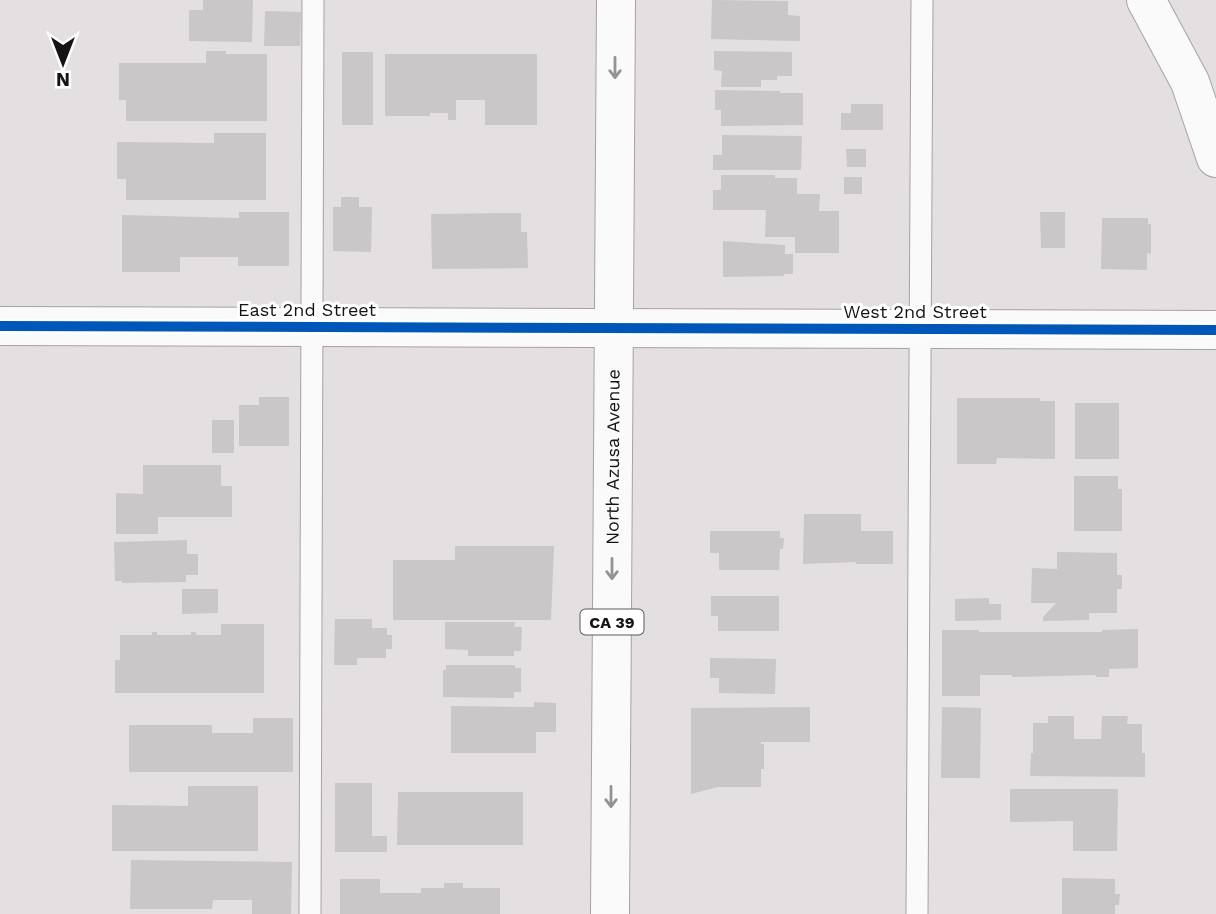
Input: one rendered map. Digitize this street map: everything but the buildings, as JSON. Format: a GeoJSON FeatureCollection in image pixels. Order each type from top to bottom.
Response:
{"type":"FeatureCollection","features":[{"type":"Feature","properties":{"kind":"street","name":"North Azusa Avenue"},"geometry":{"type":"LineString","coordinates":[[610,914],[616,0]]}},
{"type":"Feature","properties":{"kind":"street"},"geometry":{"type":"LineString","coordinates":[[1146,0],[1190,82],[1216,158]]}},
{"type":"Feature","properties":{"kind":"street","name":"East 2nd Street"},"geometry":{"type":"LineString","coordinates":[[0,326],[614,330]]}},
{"type":"Feature","properties":{"kind":"street","name":"West 2nd Street"},"geometry":{"type":"LineString","coordinates":[[614,330],[1216,330]]}},
{"type":"Feature","properties":{"kind":"lane"},"geometry":{"type":"LineString","coordinates":[[310,914],[313,0]]}},
{"type":"Feature","properties":{"kind":"lane"},"geometry":{"type":"LineString","coordinates":[[917,914],[922,0]]}},
{"type":"Feature","properties":{"kind":"cycle path"},"geometry":{"type":"LineString","coordinates":[[0,326],[1216,330]]}}]}
